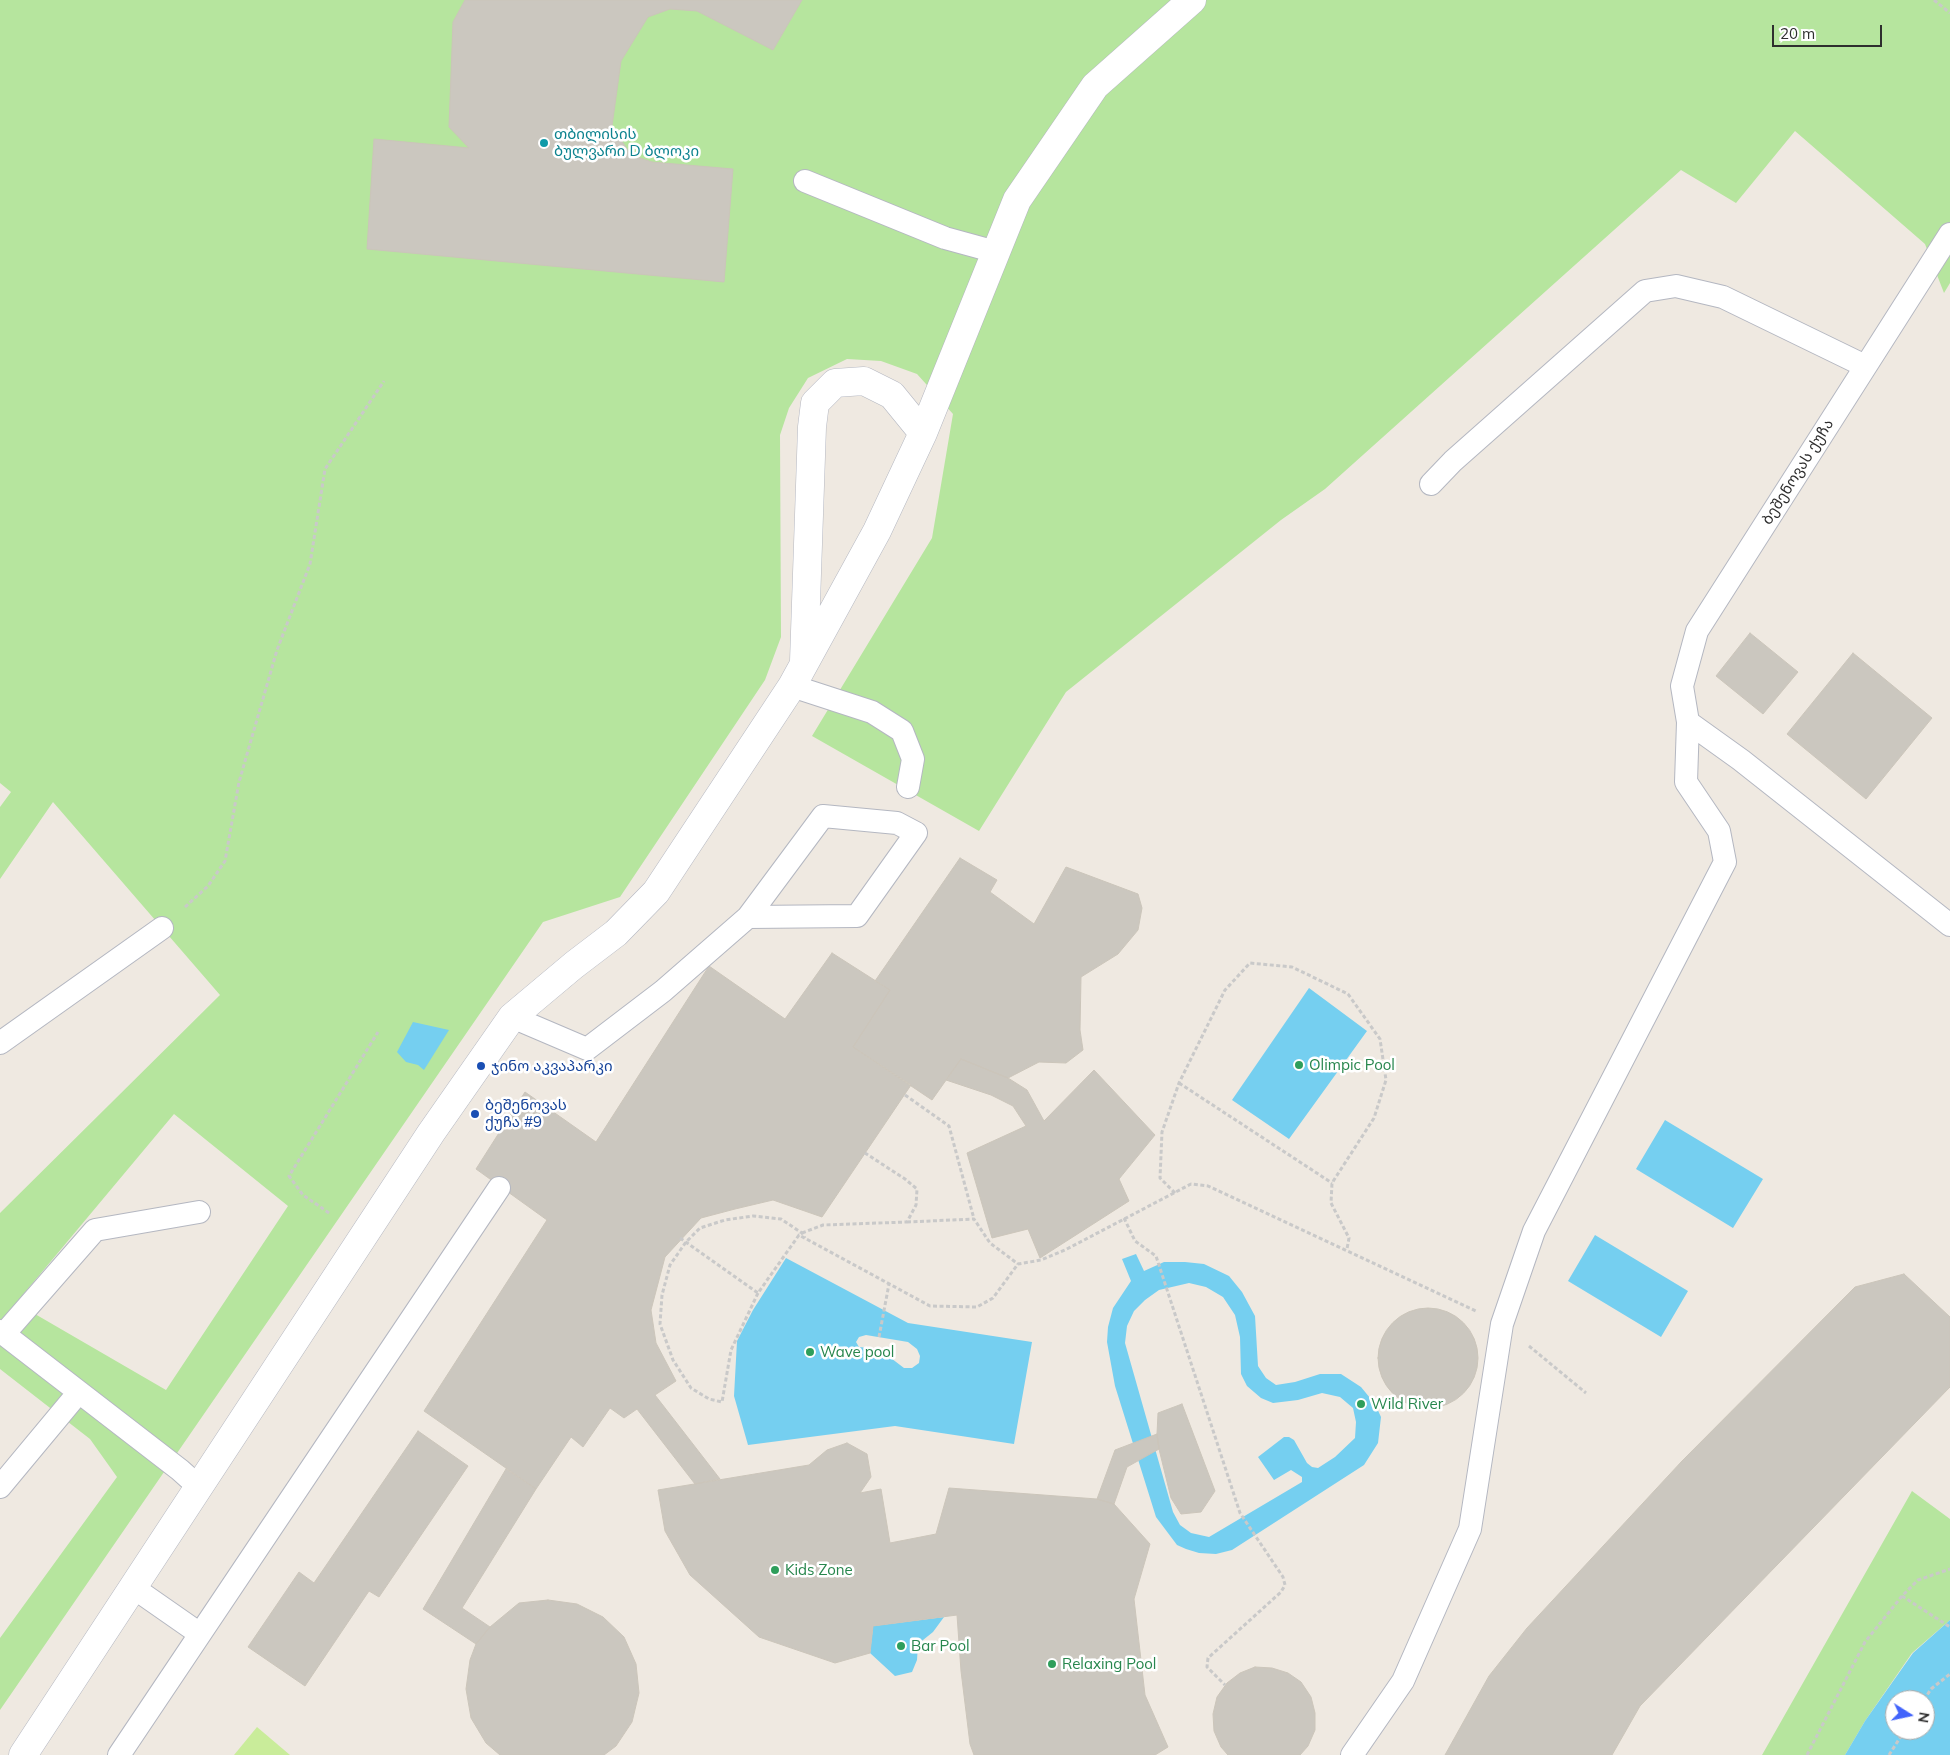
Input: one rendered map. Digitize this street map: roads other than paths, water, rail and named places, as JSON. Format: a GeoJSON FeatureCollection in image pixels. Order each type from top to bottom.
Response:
{"type":"FeatureCollection","features":[{"type":"Feature","properties":{"kind":"street"},"geometry":{"type":"LineString","coordinates":[[23,1755],[200,1488],[431,1133],[512,1017],[574,964],[616,933],[656,892],[798,676],[877,531],[923,433],[1017,200],[1094,86],[1192,0]]}},
{"type":"Feature","properties":{"kind":"street"},"geometry":{"type":"LineString","coordinates":[[798,676],[812,427],[815,403],[835,383],[864,382],[892,395],[923,433]]}},
{"type":"Feature","properties":{"kind":"lane"},"geometry":{"type":"LineString","coordinates":[[805,182],[946,238],[996,252]]}},
{"type":"Feature","properties":{"kind":"lane","name":"ბეშენოვას ქუჩა"},"geometry":{"type":"LineString","coordinates":[[1352,1755],[1403,1681],[1470,1529],[1502,1324],[1534,1232],[1724,862],[1719,832],[1686,782],[1688,722],[1682,686],[1697,631],[1950,234]]}},
{"type":"Feature","properties":{"kind":"lane"},"geometry":{"type":"LineString","coordinates":[[1431,484],[1453,461],[1645,291],[1676,286],[1723,296],[1865,366]]}},
{"type":"Feature","properties":{"kind":"lane"},"geometry":{"type":"LineString","coordinates":[[798,676],[872,712],[902,731],[912,759],[908,787]]}},
{"type":"Feature","properties":{"kind":"lane"},"geometry":{"type":"LineString","coordinates":[[1688,722],[1741,760],[1950,925]]}},
{"type":"Feature","properties":{"kind":"lane"},"geometry":{"type":"LineString","coordinates":[[512,1017],[587,1049],[663,991],[748,917],[822,816],[898,823],[916,833],[857,916],[748,917]]}},
{"type":"Feature","properties":{"kind":"lane"},"geometry":{"type":"LineString","coordinates":[[0,1043],[162,928]]}},
{"type":"Feature","properties":{"kind":"lane"},"geometry":{"type":"LineString","coordinates":[[119,1755],[499,1188]]}},
{"type":"Feature","properties":{"kind":"lane"},"geometry":{"type":"LineString","coordinates":[[199,1212],[95,1230],[2,1332],[180,1470],[200,1488]]}},
{"type":"Feature","properties":{"kind":"lane"},"geometry":{"type":"LineString","coordinates":[[0,1487],[79,1392]]}},
{"type":"Feature","properties":{"kind":"lane"},"geometry":{"type":"LineString","coordinates":[[134,1588],[200,1634]]}},
{"type":"Feature","properties":{"kind":"water","name":"Olimpic Pool"},"geometry":{"type":"Polygon","coordinates":[[[1309,988],[1367,1031],[1289,1139],[1232,1100],[1309,988]]]}},
{"type":"Feature","properties":{"kind":"water"},"geometry":{"type":"Polygon","coordinates":[[[413,1022],[449,1030],[424,1070],[418,1065],[406,1062],[397,1052],[413,1022]]]}},
{"type":"Feature","properties":{"kind":"water"},"geometry":{"type":"Polygon","coordinates":[[[1665,1120],[1763,1179],[1733,1228],[1636,1169],[1665,1120]]]}},
{"type":"Feature","properties":{"kind":"water"},"geometry":{"type":"Polygon","coordinates":[[[1595,1235],[1688,1291],[1661,1337],[1568,1281],[1595,1235]]]}},
{"type":"Feature","properties":{"kind":"water","name":"Wild River"},"geometry":{"type":"Polygon","coordinates":[[[1136,1254],[1144,1271],[1164,1262],[1185,1262],[1204,1264],[1229,1276],[1242,1292],[1255,1316],[1258,1366],[1266,1378],[1276,1385],[1295,1382],[1320,1374],[1341,1374],[1361,1387],[1375,1404],[1381,1417],[1378,1443],[1364,1465],[1232,1550],[1216,1554],[1199,1553],[1177,1545],[1156,1517],[1115,1386],[1107,1342],[1108,1327],[1113,1308],[1131,1281],[1122,1259],[1136,1254]],[[1189,1283],[1159,1290],[1134,1311],[1127,1326],[1125,1343],[1173,1512],[1180,1525],[1191,1533],[1209,1537],[1302,1482],[1302,1477],[1291,1470],[1274,1480],[1258,1457],[1284,1437],[1289,1437],[1294,1440],[1307,1463],[1312,1467],[1318,1468],[1335,1457],[1355,1438],[1356,1422],[1353,1408],[1340,1397],[1322,1393],[1298,1400],[1273,1403],[1261,1398],[1247,1386],[1241,1374],[1240,1337],[1235,1315],[1223,1297],[1206,1287],[1189,1283]]]}},
{"type":"Feature","properties":{"kind":"water","name":"Wave pool"},"geometry":{"type":"Polygon","coordinates":[[[786,1258],[908,1323],[1032,1342],[1014,1444],[895,1426],[748,1445],[734,1396],[737,1341],[753,1310],[786,1258]],[[866,1335],[859,1337],[856,1342],[859,1347],[879,1349],[904,1368],[912,1368],[919,1363],[920,1356],[917,1349],[908,1342],[866,1335]]]}},
{"type":"Feature","properties":{"kind":"water"},"geometry":{"type":"Polygon","coordinates":[[[944,1617],[933,1632],[918,1644],[917,1660],[912,1672],[895,1676],[870,1653],[873,1626],[944,1617]]]}},
{"type":"Feature","properties":{"kind":"water"},"geometry":{"type":"Polygon","coordinates":[[[1950,1620],[1950,1755],[1845,1755],[1865,1721],[1885,1693],[1885,1740],[1935,1740],[1935,1690],[1887,1690],[1913,1653],[1950,1620]]]}},
{"type":"Feature","properties":{"kind":"place","name":"თბილისის ბულვარი D ბლოკი"},"geometry":{"type":"Point","coordinates":[544,143]}},
{"type":"Feature","properties":{"kind":"place","name":"Olimpic Pool"},"geometry":{"type":"Point","coordinates":[1299,1065]}},
{"type":"Feature","properties":{"kind":"place","name":"ჯინო აკვაპარკი"},"geometry":{"type":"Point","coordinates":[481,1066]}},
{"type":"Feature","properties":{"kind":"place","name":"ბეშენოვას ქუჩა #9"},"geometry":{"type":"Point","coordinates":[475,1114]}},
{"type":"Feature","properties":{"kind":"place","name":"Wave pool"},"geometry":{"type":"Point","coordinates":[810,1352]}},
{"type":"Feature","properties":{"kind":"place","name":"Wild River"},"geometry":{"type":"Point","coordinates":[1361,1404]}},
{"type":"Feature","properties":{"kind":"place","name":"Kids Zone"},"geometry":{"type":"Point","coordinates":[775,1570]}},
{"type":"Feature","properties":{"kind":"place","name":"Bar Pool"},"geometry":{"type":"Point","coordinates":[901,1646]}},
{"type":"Feature","properties":{"kind":"place","name":"Relaxing Pool"},"geometry":{"type":"Point","coordinates":[1052,1664]}}]}
